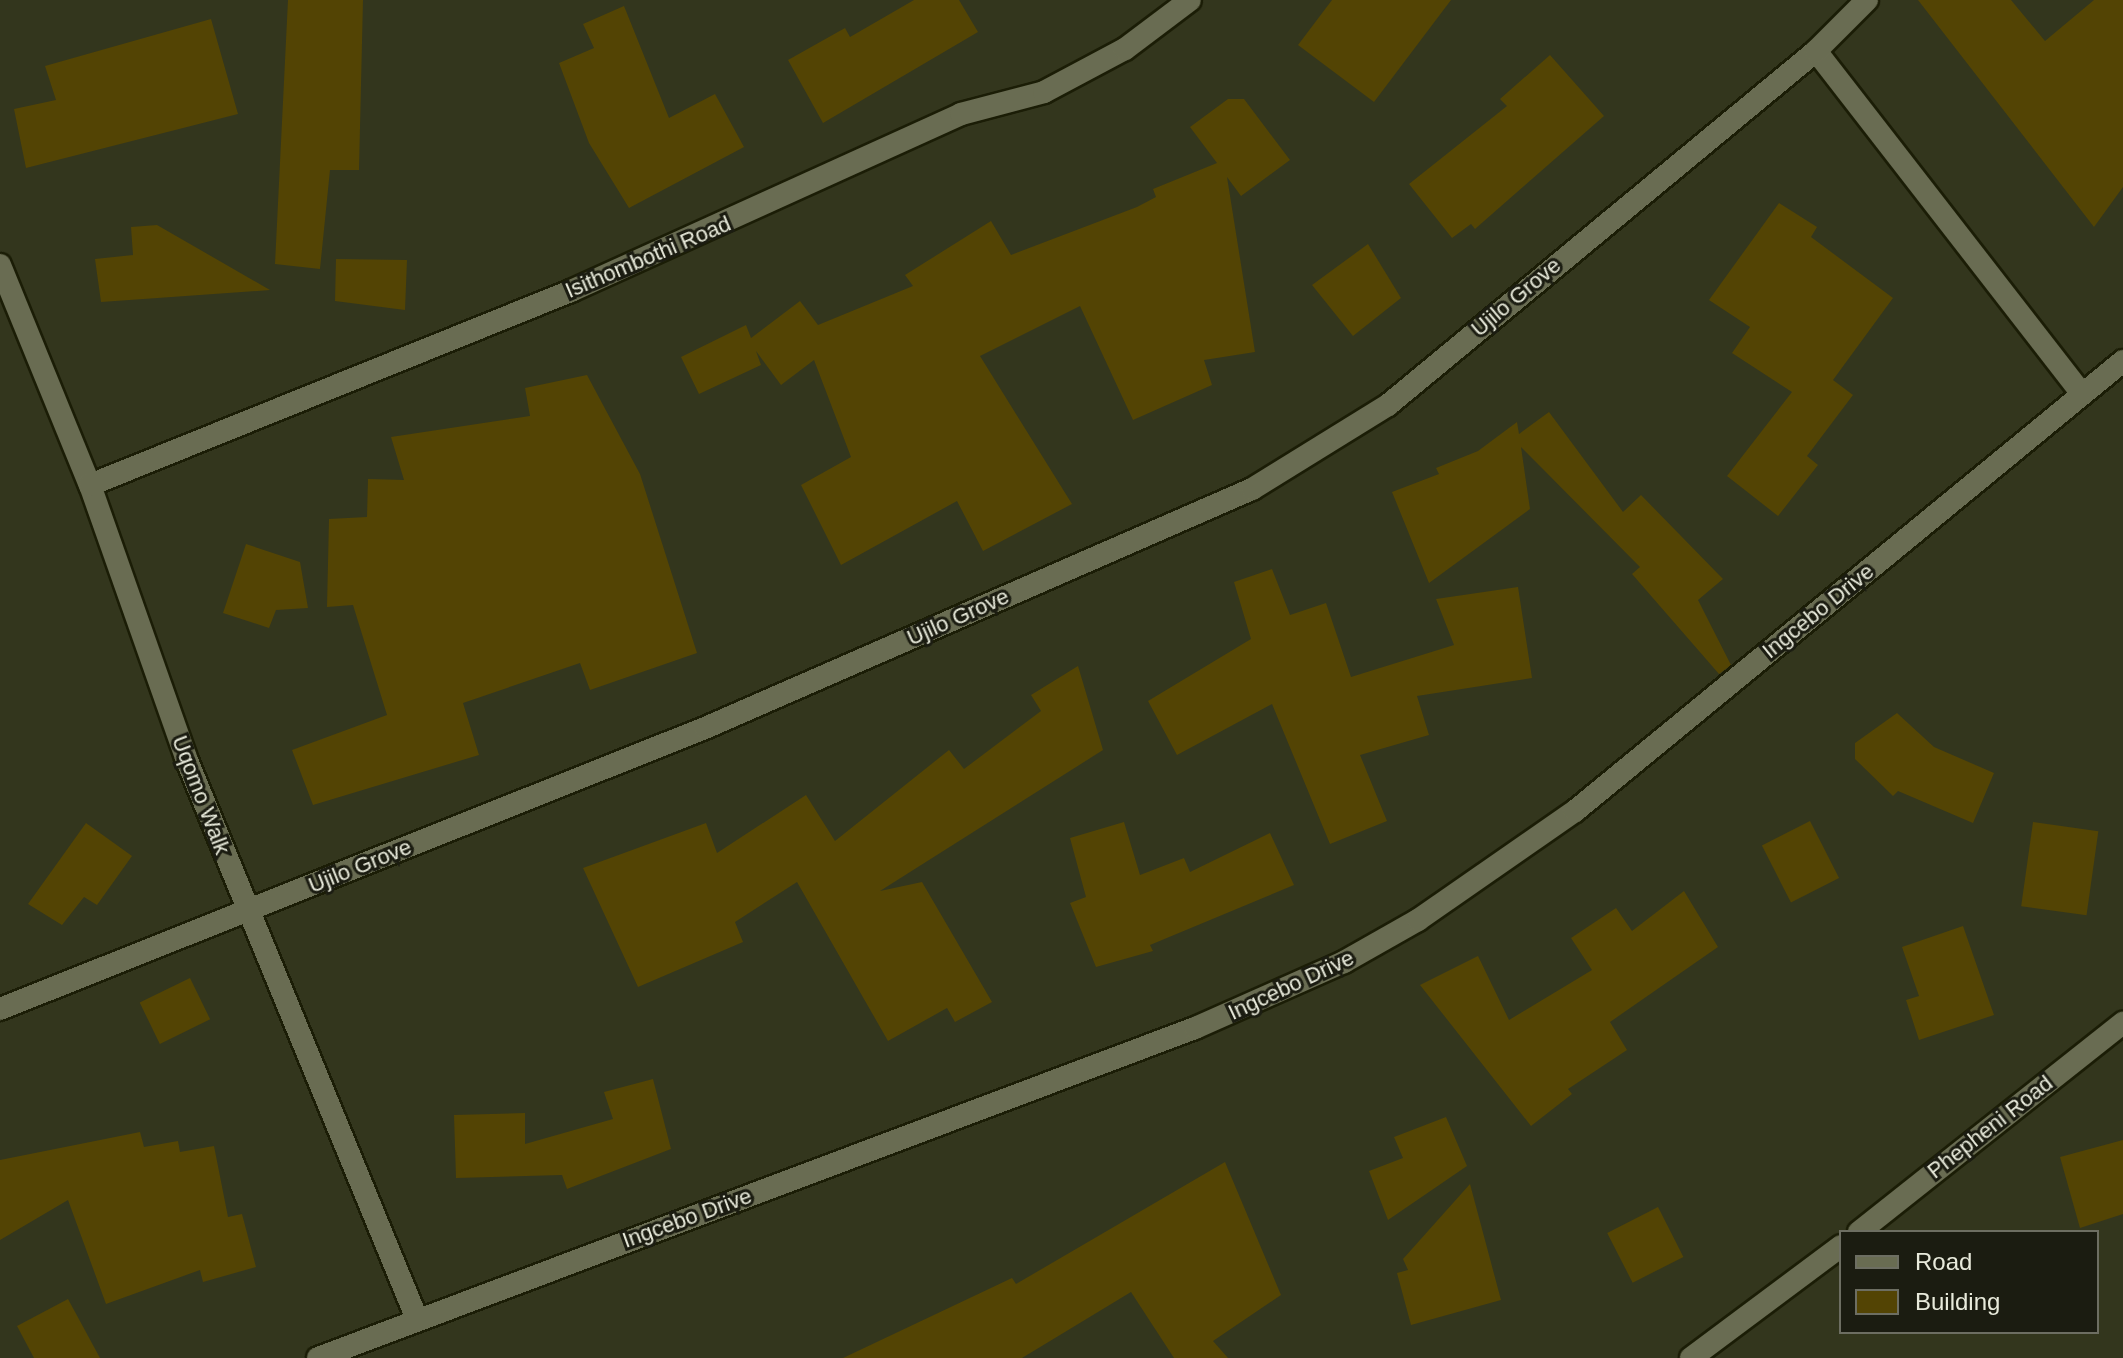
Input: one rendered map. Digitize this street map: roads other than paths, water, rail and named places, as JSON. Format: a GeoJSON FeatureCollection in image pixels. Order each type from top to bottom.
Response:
{"type":"FeatureCollection","features":[{"type":"Feature","properties":{"kind":"street","name":"Isithombothi Road"},"geometry":{"type":"LineString","coordinates":[[90,485],[592,282],[961,114],[1044,92],[1125,49],[1190,0]]}},
{"type":"Feature","properties":{"kind":"street","name":"Ujilo Grove"},"geometry":{"type":"LineString","coordinates":[[0,1009],[705,728],[1252,489],[1388,405],[1816,51],[1867,0]]}},
{"type":"Feature","properties":{"kind":"street"},"geometry":{"type":"LineString","coordinates":[[1816,51],[2082,394]]}},
{"type":"Feature","properties":{"kind":"street","name":"Uqomo Walk"},"geometry":{"type":"LineString","coordinates":[[0,265],[90,485],[247,910],[417,1319]]}},
{"type":"Feature","properties":{"kind":"street","name":"Ingcebo Drive"},"geometry":{"type":"LineString","coordinates":[[318,1358],[1180,1034],[1344,962],[1429,913],[1575,811],[2123,361]]}},
{"type":"Feature","properties":{"kind":"street","name":"Phepheni Road"},"geometry":{"type":"LineString","coordinates":[[1862,1230],[2123,1023]]}},
{"type":"Feature","properties":{"kind":"street"},"geometry":{"type":"LineString","coordinates":[[1691,1358],[1839,1247]]}}]}
